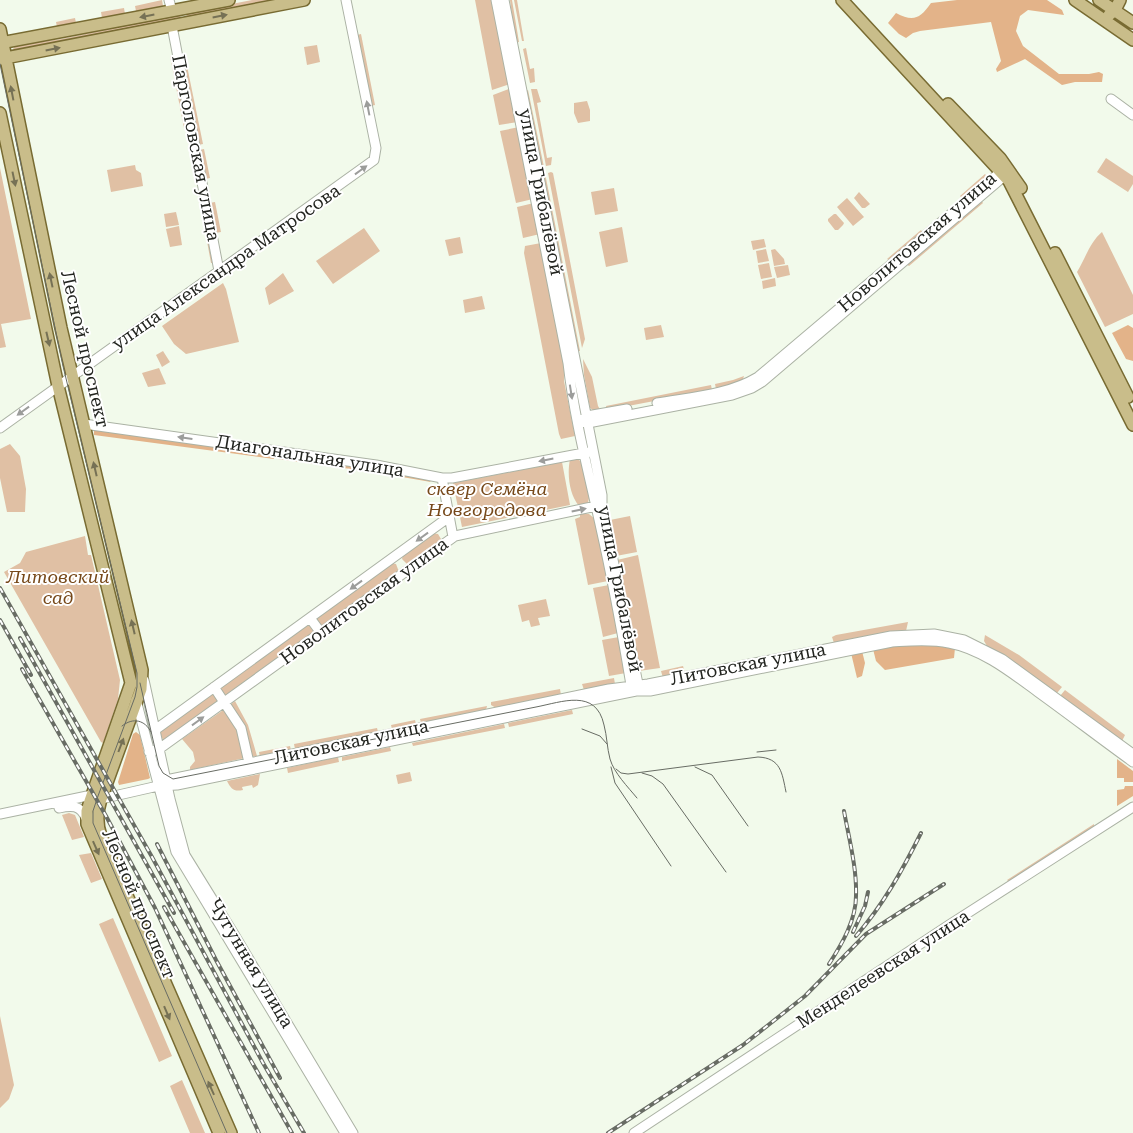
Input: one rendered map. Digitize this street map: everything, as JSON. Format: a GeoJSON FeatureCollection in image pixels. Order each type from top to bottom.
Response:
{"type":"FeatureCollection","features":[{"type":"Feature","properties":{"kind":"main road"},"geometry":{"type":"LineString","coordinates":[[2,43],[170,6],[230,0]]}},
{"type":"Feature","properties":{"kind":"main road"},"geometry":{"type":"LineString","coordinates":[[3,58],[304,0]]}},
{"type":"Feature","properties":{"kind":"main road"},"geometry":{"type":"LineString","coordinates":[[842,0],[1024,192],[1133,407]]}},
{"type":"Feature","properties":{"kind":"main road"},"geometry":{"type":"LineString","coordinates":[[852,0],[1004,172],[1133,425]]}},
{"type":"Feature","properties":{"kind":"main road"},"geometry":{"type":"LineString","coordinates":[[1075,0],[1133,40]]}},
{"type":"Feature","properties":{"kind":"main road"},"geometry":{"type":"LineString","coordinates":[[1104,19],[1110,3],[1133,23]]}},
{"type":"Feature","properties":{"kind":"main road","name":"Лесной проспект"},"geometry":{"type":"LineString","coordinates":[[0,29],[3,58],[72,375],[142,664],[143,674],[136,717],[86,818],[92,840],[231,1133]]}},
{"type":"Feature","properties":{"kind":"main road","name":"Лесной проспект"},"geometry":{"type":"LineString","coordinates":[[0,113],[58,386],[131,683],[114,731],[96,797],[99,831],[219,1133]]}},
{"type":"Feature","properties":{"kind":"street","name":"улица Александра Матросова"},"geometry":{"type":"LineString","coordinates":[[0,428],[374,160],[376,156],[346,0]]}},
{"type":"Feature","properties":{"kind":"street","name":"улица Грибалёвой"},"geometry":{"type":"LineString","coordinates":[[496,0],[568,363],[570,387],[577,422],[589,452]]}},
{"type":"Feature","properties":{"kind":"street","name":"улица Грибалёвой"},"geometry":{"type":"LineString","coordinates":[[504,0],[588,420],[589,452],[635,687]]}},
{"type":"Feature","properties":{"kind":"street","name":"Парголовская улица"},"geometry":{"type":"LineString","coordinates":[[172,26],[219,271]]}},
{"type":"Feature","properties":{"kind":"street"},"geometry":{"type":"LineString","coordinates":[[1111,99],[1133,115]]}},
{"type":"Feature","properties":{"kind":"street","name":"Новолитовская улица"},"geometry":{"type":"LineString","coordinates":[[577,422],[719,392],[749,382],[767,370],[1004,172]]}},
{"type":"Feature","properties":{"kind":"street","name":"Диагональная улица"},"geometry":{"type":"LineString","coordinates":[[84,424],[358,462],[442,478],[452,478],[589,452]]}},
{"type":"Feature","properties":{"kind":"street"},"geometry":{"type":"LineString","coordinates":[[442,478],[453,537]]}},
{"type":"Feature","properties":{"kind":"street","name":"Новолитовская улица"},"geometry":{"type":"LineString","coordinates":[[149,752],[159,749],[453,537],[462,533],[599,505]]}},
{"type":"Feature","properties":{"kind":"street","name":"Новолитовская улица"},"geometry":{"type":"LineString","coordinates":[[155,730],[449,517]]}},
{"type":"Feature","properties":{"kind":"street"},"geometry":{"type":"LineString","coordinates":[[396,557],[405,572]]}},
{"type":"Feature","properties":{"kind":"street"},"geometry":{"type":"LineString","coordinates":[[310,618],[321,633]]}},
{"type":"Feature","properties":{"kind":"street","name":"Литовская улица"},"geometry":{"type":"LineString","coordinates":[[0,814],[164,784],[177,785],[250,766],[648,684],[891,636],[912,634],[951,636],[977,646],[1002,659],[1133,754]]}},
{"type":"Feature","properties":{"kind":"street","name":"Литовская улица"},"geometry":{"type":"LineString","coordinates":[[635,687],[657,689],[892,642],[927,641],[950,643],[974,651],[1007,670],[1133,762]]}},
{"type":"Feature","properties":{"kind":"street","name":"Лесной проспект"},"geometry":{"type":"LineString","coordinates":[[143,674],[159,749],[164,784]]}},
{"type":"Feature","properties":{"kind":"street","name":"Лесной проспект"},"geometry":{"type":"LineString","coordinates":[[131,683],[137,703]]}},
{"type":"Feature","properties":{"kind":"street"},"geometry":{"type":"LineString","coordinates":[[214,687],[241,728],[250,766]]}},
{"type":"Feature","properties":{"kind":"street"},"geometry":{"type":"LineString","coordinates":[[114,731],[122,723],[136,717],[149,723],[155,730]]}},
{"type":"Feature","properties":{"kind":"street"},"geometry":{"type":"LineString","coordinates":[[136,717],[149,752],[164,784]]}},
{"type":"Feature","properties":{"kind":"street","name":"Чугунная улица"},"geometry":{"type":"LineString","coordinates":[[164,784],[178,855],[346,1133]]}},
{"type":"Feature","properties":{"kind":"street","name":"Чугунная улица"},"geometry":{"type":"LineString","coordinates":[[164,784],[185,855],[353,1133]]}},
{"type":"Feature","properties":{"kind":"street"},"geometry":{"type":"LineString","coordinates":[[0,820],[68,806],[80,809],[86,818]]}},
{"type":"Feature","properties":{"kind":"street","name":"Менделеевская улица"},"geometry":{"type":"LineString","coordinates":[[634,1133],[949,925],[991,900],[1133,807]]}},
{"type":"Feature","properties":{"kind":"green space"},"geometry":{"type":"Polygon","coordinates":[[[162,0],[163,6],[136,11],[135,6],[162,0]]]}},
{"type":"Feature","properties":{"kind":"green space"},"geometry":{"type":"Polygon","coordinates":[[[252,0],[273,0],[187,18],[186,13],[252,0]]]}},
{"type":"Feature","properties":{"kind":"green space"},"geometry":{"type":"Polygon","coordinates":[[[475,0],[491,0],[510,84],[492,90],[475,0]]]}},
{"type":"Feature","properties":{"kind":"green space"},"geometry":{"type":"Polygon","coordinates":[[[510,0],[512,0],[519,42],[515,43],[510,0]]]}},
{"type":"Feature","properties":{"kind":"green space"},"geometry":{"type":"Polygon","coordinates":[[[514,0],[517,0],[524,41],[522,41],[514,0]]]}},
{"type":"Feature","properties":{"kind":"green space"},"geometry":{"type":"Polygon","coordinates":[[[124,8],[125,14],[102,18],[101,12],[124,8]]]}},
{"type":"Feature","properties":{"kind":"green space"},"geometry":{"type":"Polygon","coordinates":[[[180,15],[181,19],[16,51],[13,49],[15,46],[61,39],[180,15]]]}},
{"type":"Feature","properties":{"kind":"green space"},"geometry":{"type":"Polygon","coordinates":[[[75,18],[76,23],[57,27],[56,22],[75,18]]]}},
{"type":"Feature","properties":{"kind":"green space"},"geometry":{"type":"Polygon","coordinates":[[[361,34],[375,105],[371,106],[357,35],[361,34]]]}},
{"type":"Feature","properties":{"kind":"green space"},"geometry":{"type":"Polygon","coordinates":[[[317,45],[320,62],[307,65],[304,47],[317,45]]]}},
{"type":"Feature","properties":{"kind":"green space"},"geometry":{"type":"Polygon","coordinates":[[[526,48],[530,69],[534,68],[535,82],[530,83],[523,49],[526,48]]]}},
{"type":"Feature","properties":{"kind":"green space"},"geometry":{"type":"Polygon","coordinates":[[[170,56],[175,56],[188,127],[184,128],[170,56]]]}},
{"type":"Feature","properties":{"kind":"green space"},"geometry":{"type":"Polygon","coordinates":[[[186,61],[203,144],[198,145],[182,62],[186,61]]]}},
{"type":"Feature","properties":{"kind":"green space"},"geometry":{"type":"Polygon","coordinates":[[[511,88],[518,122],[499,125],[493,95],[511,88]]]}},
{"type":"Feature","properties":{"kind":"green space"},"geometry":{"type":"Polygon","coordinates":[[[531,89],[537,89],[541,102],[537,103],[547,158],[552,157],[551,165],[546,166],[531,89]]]}},
{"type":"Feature","properties":{"kind":"green space"},"geometry":{"type":"Polygon","coordinates":[[[528,90],[544,167],[540,166],[526,91],[528,90]]]}},
{"type":"Feature","properties":{"kind":"green space"},"geometry":{"type":"Polygon","coordinates":[[[587,101],[590,110],[590,121],[578,123],[574,113],[574,103],[587,101]]]}},
{"type":"Feature","properties":{"kind":"green space"},"geometry":{"type":"Polygon","coordinates":[[[519,127],[533,199],[516,203],[500,131],[519,127]]]}},
{"type":"Feature","properties":{"kind":"green space"},"geometry":{"type":"Polygon","coordinates":[[[204,149],[210,178],[205,179],[199,150],[204,149]]]}},
{"type":"Feature","properties":{"kind":"green space"},"geometry":{"type":"Polygon","coordinates":[[[1106,158],[1133,176],[1133,184],[1128,192],[1097,172],[1106,158]]]}},
{"type":"Feature","properties":{"kind":"green space"},"geometry":{"type":"Polygon","coordinates":[[[135,165],[136,170],[141,173],[143,186],[111,192],[107,170],[135,165]]]}},
{"type":"Feature","properties":{"kind":"green space"},"geometry":{"type":"Polygon","coordinates":[[[0,168],[31,319],[1,324],[6,347],[0,348],[0,168]]]}},
{"type":"Feature","properties":{"kind":"green space"},"geometry":{"type":"Polygon","coordinates":[[[544,173],[580,351],[578,351],[541,176],[544,173]]]}},
{"type":"Feature","properties":{"kind":"green space"},"geometry":{"type":"Polygon","coordinates":[[[548,173],[553,173],[585,339],[582,348],[548,173]]]}},
{"type":"Feature","properties":{"kind":"green space"},"geometry":{"type":"Polygon","coordinates":[[[985,174],[988,178],[963,199],[960,196],[985,174]]]}},
{"type":"Feature","properties":{"kind":"green space"},"geometry":{"type":"Polygon","coordinates":[[[614,188],[618,211],[595,215],[591,192],[614,188]]]}},
{"type":"Feature","properties":{"kind":"green space"},"geometry":{"type":"Polygon","coordinates":[[[859,192],[870,204],[865,208],[862,208],[854,198],[859,192]]]}},
{"type":"Feature","properties":{"kind":"green space"},"geometry":{"type":"Polygon","coordinates":[[[199,198],[202,198],[214,263],[211,263],[199,198]]]}},
{"type":"Feature","properties":{"kind":"green space"},"geometry":{"type":"Polygon","coordinates":[[[847,198],[864,217],[853,226],[837,207],[847,198]]]}},
{"type":"Feature","properties":{"kind":"green space"},"geometry":{"type":"Polygon","coordinates":[[[981,200],[983,203],[909,266],[906,264],[981,200]]]}},
{"type":"Feature","properties":{"kind":"green space"},"geometry":{"type":"Polygon","coordinates":[[[215,202],[221,232],[215,233],[209,203],[215,202]]]}},
{"type":"Feature","properties":{"kind":"green space"},"geometry":{"type":"Polygon","coordinates":[[[534,203],[540,234],[523,238],[517,207],[534,203]]]}},
{"type":"Feature","properties":{"kind":"green space"},"geometry":{"type":"Polygon","coordinates":[[[176,212],[179,225],[166,227],[164,214],[176,212]]]}},
{"type":"Feature","properties":{"kind":"green space"},"geometry":{"type":"Polygon","coordinates":[[[834,214],[844,223],[838,230],[835,230],[828,221],[834,214]]]}},
{"type":"Feature","properties":{"kind":"green space"},"geometry":{"type":"Polygon","coordinates":[[[179,226],[182,245],[170,247],[166,229],[179,226]]]}},
{"type":"Feature","properties":{"kind":"green space"},"geometry":{"type":"Polygon","coordinates":[[[622,227],[628,262],[606,267],[599,232],[622,227]]]}},
{"type":"Feature","properties":{"kind":"green space"},"geometry":{"type":"Polygon","coordinates":[[[364,228],[380,251],[333,284],[316,261],[364,228]]]}},
{"type":"Feature","properties":{"kind":"green space"},"geometry":{"type":"Polygon","coordinates":[[[921,230],[923,233],[890,261],[887,259],[921,230]]]}},
{"type":"Feature","properties":{"kind":"green space"},"geometry":{"type":"Polygon","coordinates":[[[1102,232],[1133,295],[1133,314],[1105,327],[1077,272],[1091,246],[1102,232]]]}},
{"type":"Feature","properties":{"kind":"green space"},"geometry":{"type":"Polygon","coordinates":[[[460,237],[463,253],[449,256],[445,240],[460,237]]]}},
{"type":"Feature","properties":{"kind":"green space"},"geometry":{"type":"Polygon","coordinates":[[[764,239],[766,247],[753,250],[751,241],[764,239]]]}},
{"type":"Feature","properties":{"kind":"green space"},"geometry":{"type":"Polygon","coordinates":[[[541,243],[565,362],[564,381],[575,436],[561,439],[524,253],[525,246],[541,243]]]}},
{"type":"Feature","properties":{"kind":"green space"},"geometry":{"type":"Polygon","coordinates":[[[766,249],[769,261],[758,263],[756,251],[766,249]]]}},
{"type":"Feature","properties":{"kind":"green space"},"geometry":{"type":"Polygon","coordinates":[[[775,249],[784,259],[785,264],[774,266],[771,250],[775,249]]]}},
{"type":"Feature","properties":{"kind":"green space"},"geometry":{"type":"Polygon","coordinates":[[[769,263],[772,277],[761,279],[758,265],[769,263]]]}},
{"type":"Feature","properties":{"kind":"green space"},"geometry":{"type":"Polygon","coordinates":[[[788,265],[790,275],[777,278],[774,267],[788,265]]]}},
{"type":"Feature","properties":{"kind":"green space"},"geometry":{"type":"Polygon","coordinates":[[[283,273],[294,291],[269,305],[265,288],[283,273]]]}},
{"type":"Feature","properties":{"kind":"green space"},"geometry":{"type":"Polygon","coordinates":[[[775,278],[776,286],[763,289],[762,281],[775,278]]]}},
{"type":"Feature","properties":{"kind":"green space"},"geometry":{"type":"Polygon","coordinates":[[[223,283],[239,342],[186,354],[174,344],[162,326],[223,283]]]}},
{"type":"Feature","properties":{"kind":"green space"},"geometry":{"type":"Polygon","coordinates":[[[482,296],[485,309],[465,313],[463,300],[482,296]]]}},
{"type":"Feature","properties":{"kind":"green space"},"geometry":{"type":"Polygon","coordinates":[[[661,325],[664,337],[646,340],[644,328],[661,325]]]}},
{"type":"Feature","properties":{"kind":"green space"},"geometry":{"type":"Polygon","coordinates":[[[163,351],[170,362],[162,367],[156,355],[163,351]]]}},
{"type":"Feature","properties":{"kind":"green space"},"geometry":{"type":"Polygon","coordinates":[[[583,359],[592,377],[598,406],[601,411],[594,411],[590,408],[583,359]]]}},
{"type":"Feature","properties":{"kind":"green space"},"geometry":{"type":"Polygon","coordinates":[[[159,368],[166,384],[148,387],[142,373],[159,368]]]}},
{"type":"Feature","properties":{"kind":"green space"},"geometry":{"type":"Polygon","coordinates":[[[744,376],[742,382],[716,389],[715,384],[744,376]]]}},
{"type":"Feature","properties":{"kind":"green space"},"geometry":{"type":"Polygon","coordinates":[[[711,385],[712,390],[607,410],[606,406],[711,385]]]}},
{"type":"Feature","properties":{"kind":"green space"},"geometry":{"type":"Polygon","coordinates":[[[10,444],[20,456],[26,489],[25,512],[7,512],[0,478],[0,449],[10,444]]]}},
{"type":"Feature","properties":{"kind":"green space"},"geometry":{"type":"Polygon","coordinates":[[[576,458],[583,463],[589,498],[588,503],[579,506],[573,496],[569,477],[570,459],[576,458]]]}},
{"type":"Feature","properties":{"kind":"green space","name":"сквер Семёна Новгородова"},"geometry":{"type":"Polygon","coordinates":[[[562,462],[570,505],[462,527],[453,483],[562,462]]]}},
{"type":"Feature","properties":{"kind":"green space"},"geometry":{"type":"Polygon","coordinates":[[[580,513],[589,514],[595,519],[608,581],[588,585],[575,519],[580,517],[580,513]]]}},
{"type":"Feature","properties":{"kind":"green space"},"geometry":{"type":"Polygon","coordinates":[[[630,516],[637,552],[616,556],[610,520],[630,516]]]}},
{"type":"Feature","properties":{"kind":"green space"},"geometry":{"type":"Polygon","coordinates":[[[432,533],[438,534],[441,542],[408,565],[402,559],[403,555],[432,533]]]}},
{"type":"Feature","properties":{"kind":"green space","name":"Литовский сад"},"geometry":{"type":"Polygon","coordinates":[[[85,536],[88,555],[91,555],[120,680],[118,699],[103,743],[4,572],[20,563],[26,552],[85,536]]]}},
{"type":"Feature","properties":{"kind":"green space"},"geometry":{"type":"Polygon","coordinates":[[[638,555],[660,668],[639,671],[617,560],[638,555]]]}},
{"type":"Feature","properties":{"kind":"green space"},"geometry":{"type":"Polygon","coordinates":[[[391,563],[396,564],[399,572],[324,627],[320,627],[316,618],[391,563]]]}},
{"type":"Feature","properties":{"kind":"green space"},"geometry":{"type":"Polygon","coordinates":[[[609,585],[618,633],[603,637],[593,588],[609,585]]]}},
{"type":"Feature","properties":{"kind":"green space"},"geometry":{"type":"Polygon","coordinates":[[[546,599],[550,616],[538,618],[540,625],[531,627],[529,620],[522,622],[518,605],[546,599]]]}},
{"type":"Feature","properties":{"kind":"green space"},"geometry":{"type":"Polygon","coordinates":[[[908,622],[906,631],[834,643],[832,637],[836,635],[908,622]]]}},
{"type":"Feature","properties":{"kind":"green space"},"geometry":{"type":"Polygon","coordinates":[[[310,624],[314,633],[226,696],[224,695],[220,687],[310,624]]]}},
{"type":"Feature","properties":{"kind":"green space"},"geometry":{"type":"Polygon","coordinates":[[[985,635],[1019,655],[1062,687],[1057,693],[1021,667],[987,646],[984,641],[985,635]]]}},
{"type":"Feature","properties":{"kind":"green space"},"geometry":{"type":"Polygon","coordinates":[[[619,637],[626,673],[609,676],[602,640],[619,637]]]}},
{"type":"Feature","properties":{"kind":"green space"},"geometry":{"type":"Polygon","coordinates":[[[683,666],[685,673],[663,678],[661,671],[683,666]]]}},
{"type":"Feature","properties":{"kind":"green space"},"geometry":{"type":"Polygon","coordinates":[[[614,678],[615,684],[584,690],[582,684],[614,678]]]}},
{"type":"Feature","properties":{"kind":"green space"},"geometry":{"type":"Polygon","coordinates":[[[560,689],[561,695],[496,708],[491,705],[491,702],[560,689]]]}},
{"type":"Feature","properties":{"kind":"green space"},"geometry":{"type":"Polygon","coordinates":[[[1065,690],[1125,735],[1122,741],[1060,696],[1065,690]]]}},
{"type":"Feature","properties":{"kind":"green space"},"geometry":{"type":"Polygon","coordinates":[[[210,693],[214,693],[219,702],[163,740],[160,733],[161,730],[210,693]]]}},
{"type":"Feature","properties":{"kind":"green space"},"geometry":{"type":"Polygon","coordinates":[[[235,701],[248,725],[257,756],[251,757],[230,705],[235,701]]]}},
{"type":"Feature","properties":{"kind":"green space"},"geometry":{"type":"Polygon","coordinates":[[[487,706],[486,710],[421,723],[420,719],[487,706]]]}},
{"type":"Feature","properties":{"kind":"green space"},"geometry":{"type":"Polygon","coordinates":[[[226,708],[238,727],[245,758],[190,770],[195,761],[193,752],[182,739],[226,708]]]}},
{"type":"Feature","properties":{"kind":"green space"},"geometry":{"type":"Polygon","coordinates":[[[572,710],[573,714],[509,727],[508,723],[572,710]]]}},
{"type":"Feature","properties":{"kind":"green space"},"geometry":{"type":"Polygon","coordinates":[[[415,720],[416,724],[392,729],[391,725],[415,720]]]}},
{"type":"Feature","properties":{"kind":"green space"},"geometry":{"type":"Polygon","coordinates":[[[504,724],[505,728],[413,746],[412,743],[504,724]]]}},
{"type":"Feature","properties":{"kind":"green space"},"geometry":{"type":"Polygon","coordinates":[[[377,728],[378,732],[295,749],[294,744],[377,728]]]}},
{"type":"Feature","properties":{"kind":"green space"},"geometry":{"type":"Polygon","coordinates":[[[290,746],[291,750],[260,758],[259,752],[290,746]]]}},
{"type":"Feature","properties":{"kind":"green space"},"geometry":{"type":"Polygon","coordinates":[[[390,747],[391,751],[342,761],[342,757],[390,747]]]}},
{"type":"Feature","properties":{"kind":"green space"},"geometry":{"type":"Polygon","coordinates":[[[338,757],[339,762],[288,773],[287,768],[338,757]]]}},
{"type":"Feature","properties":{"kind":"green space"},"geometry":{"type":"Polygon","coordinates":[[[410,772],[412,781],[398,784],[396,775],[410,772]]]}},
{"type":"Feature","properties":{"kind":"green space"},"geometry":{"type":"Polygon","coordinates":[[[260,774],[258,785],[253,788],[252,785],[242,787],[243,790],[237,791],[231,788],[227,781],[260,774]]]}},
{"type":"Feature","properties":{"kind":"green space"},"geometry":{"type":"Polygon","coordinates":[[[69,813],[75,815],[84,837],[72,840],[62,815],[69,813]]]}},
{"type":"Feature","properties":{"kind":"green space"},"geometry":{"type":"Polygon","coordinates":[[[1094,824],[1094,827],[1009,882],[1007,880],[1094,824]]]}},
{"type":"Feature","properties":{"kind":"green space"},"geometry":{"type":"Polygon","coordinates":[[[91,853],[102,879],[91,883],[79,855],[91,853]]]}},
{"type":"Feature","properties":{"kind":"green space"},"geometry":{"type":"Polygon","coordinates":[[[113,918],[172,1056],[159,1062],[99,924],[113,918]]]}},
{"type":"Feature","properties":{"kind":"green space"},"geometry":{"type":"Polygon","coordinates":[[[0,1016],[14,1085],[9,1099],[0,1108],[0,1016]]]}},
{"type":"Feature","properties":{"kind":"green space"},"geometry":{"type":"Polygon","coordinates":[[[182,1080],[205,1133],[190,1133],[170,1086],[182,1080]]]}},
{"type":"Feature","properties":{"kind":"shaded area"},"geometry":{"type":"Polygon","coordinates":[[[957,0],[1047,0],[1062,10],[1064,15],[1028,10],[1020,16],[1016,31],[1023,46],[1059,74],[1099,72],[1103,74],[1102,82],[1075,82],[1062,85],[1025,59],[997,72],[996,69],[1001,61],[991,22],[920,31],[906,38],[888,23],[896,13],[912,18],[920,16],[931,3],[957,0]]]}},
{"type":"Feature","properties":{"kind":"shaded area"},"geometry":{"type":"Polygon","coordinates":[[[1128,325],[1133,328],[1133,361],[1126,359],[1112,333],[1128,325]]]}},
{"type":"Feature","properties":{"kind":"shaded area"},"geometry":{"type":"Polygon","coordinates":[[[96,430],[274,454],[274,459],[94,435],[96,430]]]}},
{"type":"Feature","properties":{"kind":"shaded area"},"geometry":{"type":"Polygon","coordinates":[[[283,455],[372,469],[373,472],[278,459],[283,455]]]}},
{"type":"Feature","properties":{"kind":"shaded area"},"geometry":{"type":"Polygon","coordinates":[[[381,469],[428,479],[431,482],[379,473],[381,469]]]}},
{"type":"Feature","properties":{"kind":"shaded area"},"geometry":{"type":"Polygon","coordinates":[[[932,644],[955,648],[954,658],[885,670],[876,661],[873,649],[889,646],[932,644]]]}},
{"type":"Feature","properties":{"kind":"shaded area"},"geometry":{"type":"Polygon","coordinates":[[[862,651],[865,663],[862,676],[857,678],[851,653],[862,651]]]}},
{"type":"Feature","properties":{"kind":"shaded area"},"geometry":{"type":"Polygon","coordinates":[[[136,732],[140,735],[150,778],[119,785],[118,782],[133,734],[136,732]]]}},
{"type":"Feature","properties":{"kind":"shaded area"},"geometry":{"type":"Polygon","coordinates":[[[1117,759],[1133,771],[1133,782],[1124,782],[1124,778],[1117,778],[1117,759]]]}},
{"type":"Feature","properties":{"kind":"shaded area"},"geometry":{"type":"Polygon","coordinates":[[[1125,786],[1133,786],[1133,796],[1117,806],[1117,790],[1124,789],[1125,786]]]}},
{"type":"Feature","properties":{"kind":"tram line"},"geometry":{"type":"LineString","coordinates":[[0,64],[63,366],[137,673],[135,697],[98,796],[93,811],[93,823],[227,1133]]}},
{"type":"Feature","properties":{"kind":"tram line"},"geometry":{"type":"LineString","coordinates":[[140,683],[159,766],[163,773],[173,779],[556,702],[577,700],[594,706],[600,713],[612,764],[637,798]]}},
{"type":"Feature","properties":{"kind":"tram line"},"geometry":{"type":"LineString","coordinates":[[122,726],[130,721],[138,721],[142,722],[151,732]]}},
{"type":"Feature","properties":{"kind":"tram line"},"geometry":{"type":"LineString","coordinates":[[582,729],[600,736],[607,744]]}},
{"type":"Feature","properties":{"kind":"tram line"},"geometry":{"type":"LineString","coordinates":[[757,752],[776,750]]}},
{"type":"Feature","properties":{"kind":"tram line"},"geometry":{"type":"LineString","coordinates":[[616,769],[621,773],[628,774],[758,757],[766,758],[772,760],[779,768],[786,792]]}},
{"type":"Feature","properties":{"kind":"tram line"},"geometry":{"type":"LineString","coordinates":[[611,767],[615,783],[671,866]]}},
{"type":"Feature","properties":{"kind":"tram line"},"geometry":{"type":"LineString","coordinates":[[695,767],[712,775],[748,826]]}},
{"type":"Feature","properties":{"kind":"tram line"},"geometry":{"type":"LineString","coordinates":[[642,773],[652,776],[663,784],[726,872]]}},
{"type":"Feature","properties":{"kind":"railway"},"geometry":{"type":"LineString","coordinates":[[0,588],[152,857],[263,1063],[304,1133]]}},
{"type":"Feature","properties":{"kind":"railway"},"geometry":{"type":"LineString","coordinates":[[0,620],[31,675]]}},
{"type":"Feature","properties":{"kind":"railway"},"geometry":{"type":"LineString","coordinates":[[20,638],[174,913]]}},
{"type":"Feature","properties":{"kind":"railway"},"geometry":{"type":"LineString","coordinates":[[22,669],[106,816],[155,908],[259,1133]]}},
{"type":"Feature","properties":{"kind":"railway"},"geometry":{"type":"LineString","coordinates":[[829,964],[851,923],[855,905],[854,864],[844,811]]}},
{"type":"Feature","properties":{"kind":"railway"},"geometry":{"type":"LineString","coordinates":[[856,936],[892,887],[921,833]]}},
{"type":"Feature","properties":{"kind":"railway"},"geometry":{"type":"LineString","coordinates":[[157,844],[216,960],[280,1078]]}},
{"type":"Feature","properties":{"kind":"railway"},"geometry":{"type":"LineString","coordinates":[[608,1133],[743,1045],[805,996],[866,934],[944,884]]}},
{"type":"Feature","properties":{"kind":"railway"},"geometry":{"type":"LineString","coordinates":[[853,932],[865,906],[868,892]]}},
{"type":"Feature","properties":{"kind":"railway"},"geometry":{"type":"LineString","coordinates":[[164,907],[292,1133]]}}]}
